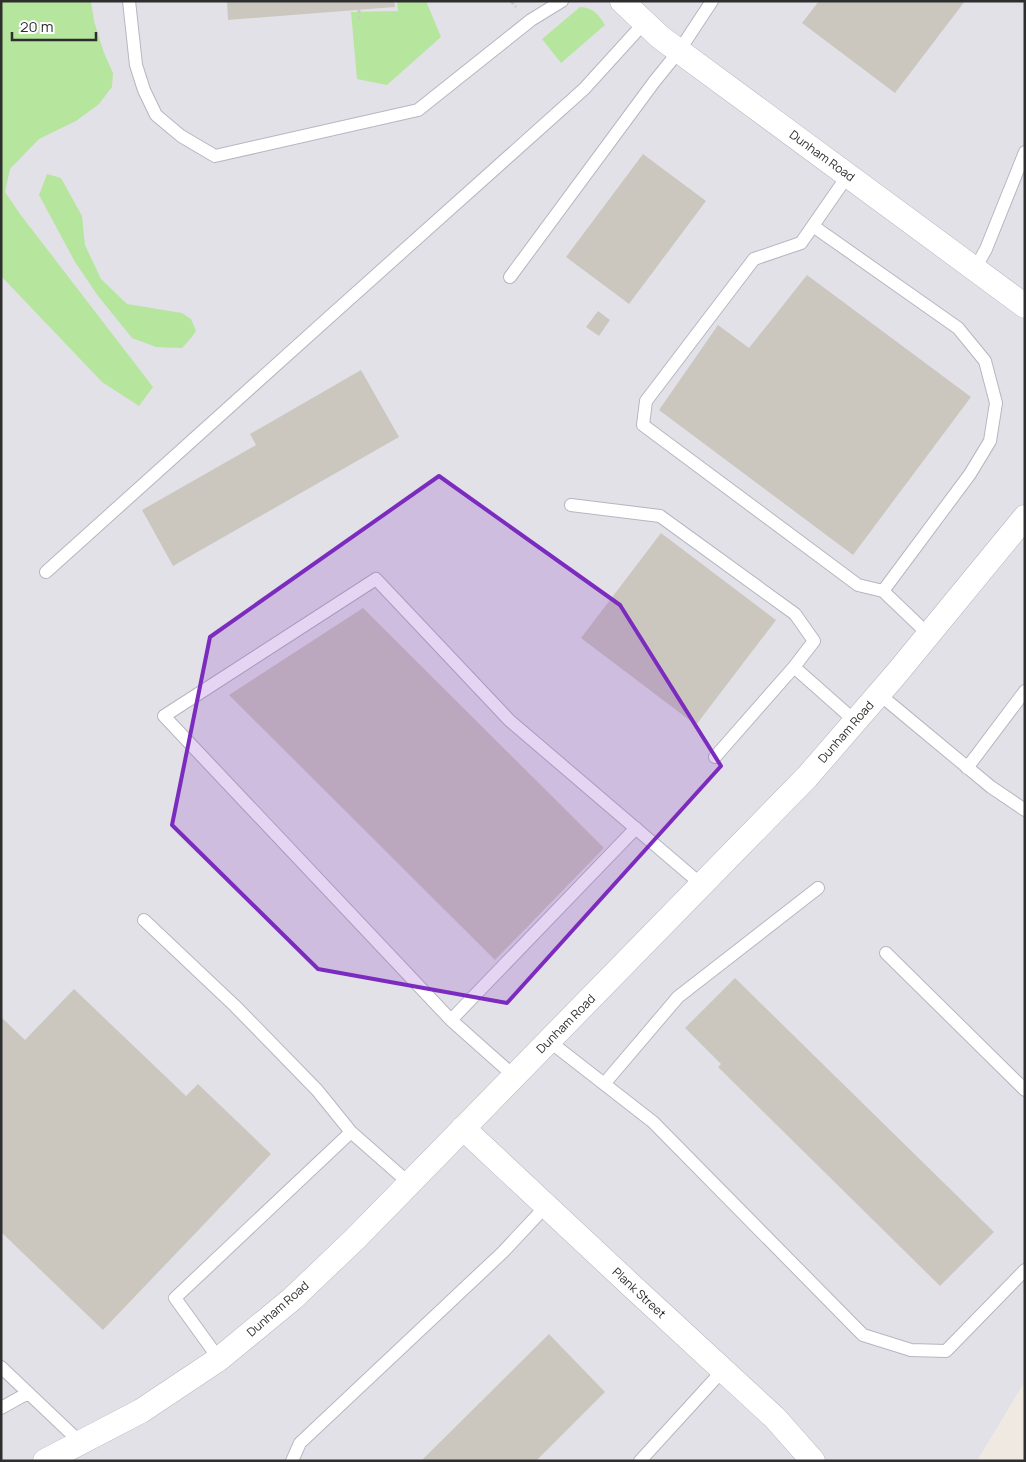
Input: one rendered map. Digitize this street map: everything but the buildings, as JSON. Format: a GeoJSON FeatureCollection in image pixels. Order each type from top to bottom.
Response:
{"type":"FeatureCollection","features":[{"type":"Feature","properties":{"kind":"street","name":"Dunham Road"},"geometry":{"type":"LineString","coordinates":[[622,1],[660,37],[1025,306]]}},
{"type":"Feature","properties":{"kind":"street","name":"Dunham Road"},"geometry":{"type":"LineString","coordinates":[[45,1461],[141,1411],[219,1359],[292,1299],[355,1239],[807,777],[879,694],[1025,517]]}},
{"type":"Feature","properties":{"kind":"street","name":"Plank Street"},"geometry":{"type":"LineString","coordinates":[[463,1128],[775,1418],[813,1461]]}},
{"type":"Feature","properties":{"kind":"lane"},"geometry":{"type":"LineString","coordinates":[[129,1],[136,65],[144,90],[156,115],[181,136],[216,156],[418,110],[531,20],[562,1]]}},
{"type":"Feature","properties":{"kind":"lane"},"geometry":{"type":"LineString","coordinates":[[510,277],[679,51],[712,1]]}},
{"type":"Feature","properties":{"kind":"lane"},"geometry":{"type":"LineString","coordinates":[[46,572],[584,89],[644,23]]}},
{"type":"Feature","properties":{"kind":"lane"},"geometry":{"type":"LineString","coordinates":[[974,269],[986,249],[1025,152]]}},
{"type":"Feature","properties":{"kind":"lane"},"geometry":{"type":"LineString","coordinates":[[848,175],[801,243],[754,259],[646,401],[643,425],[858,586],[883,591],[928,634]]}},
{"type":"Feature","properties":{"kind":"lane"},"geometry":{"type":"LineString","coordinates":[[813,226],[958,328],[985,361],[996,403],[990,442],[970,474],[883,591]]}},
{"type":"Feature","properties":{"kind":"lane"},"geometry":{"type":"LineString","coordinates":[[571,505],[660,516],[795,614],[814,641],[794,667],[715,757]]}},
{"type":"Feature","properties":{"kind":"lane"},"geometry":{"type":"LineString","coordinates":[[514,1076],[452,1020],[164,716],[376,579],[509,720],[702,885]]}},
{"type":"Feature","properties":{"kind":"lane"},"geometry":{"type":"LineString","coordinates":[[794,667],[855,720]]}},
{"type":"Feature","properties":{"kind":"lane"},"geometry":{"type":"LineString","coordinates":[[967,768],[1025,691]]}},
{"type":"Feature","properties":{"kind":"lane"},"geometry":{"type":"LineString","coordinates":[[879,694],[967,768],[1025,810]]}},
{"type":"Feature","properties":{"kind":"lane"},"geometry":{"type":"LineString","coordinates":[[452,1020],[636,828]]}},
{"type":"Feature","properties":{"kind":"lane"},"geometry":{"type":"LineString","coordinates":[[604,1084],[678,997],[818,888]]}},
{"type":"Feature","properties":{"kind":"lane"},"geometry":{"type":"LineString","coordinates":[[144,920],[235,1006],[290,1062],[317,1090],[351,1132],[410,1183]]}},
{"type":"Feature","properties":{"kind":"lane"},"geometry":{"type":"LineString","coordinates":[[886,953],[1025,1090]]}},
{"type":"Feature","properties":{"kind":"lane"},"geometry":{"type":"LineString","coordinates":[[549,1041],[653,1122],[863,1335],[910,1350],[946,1351],[1025,1270]]}},
{"type":"Feature","properties":{"kind":"lane"},"geometry":{"type":"LineString","coordinates":[[219,1359],[175,1298],[351,1132]]}},
{"type":"Feature","properties":{"kind":"lane"},"geometry":{"type":"LineString","coordinates":[[292,1461],[300,1443],[503,1252],[546,1206]]}},
{"type":"Feature","properties":{"kind":"lane"},"geometry":{"type":"LineString","coordinates":[[1,1367],[80,1442]]}},
{"type":"Feature","properties":{"kind":"lane"},"geometry":{"type":"LineString","coordinates":[[640,1461],[723,1370]]}},
{"type":"Feature","properties":{"kind":"lane"},"geometry":{"type":"LineString","coordinates":[[1,1408],[28,1393]]}},
{"type":"Feature","properties":{"kind":"path"},"geometry":{"type":"LineString","coordinates":[[359,10],[359,19]]}},
{"type":"Feature","properties":{"kind":"highlighted area"},"geometry":{"type":"Polygon","coordinates":[[[439,476],[620,605],[721,766],[507,1003],[318,969],[172,825],[210,637],[439,476]]]}},
{"type":"Feature","properties":{"kind":"shaded area"},"geometry":{"type":"Polygon","coordinates":[[[1,1],[1025,1],[1025,1381],[977,1461],[1,1461],[1,1]]]}},
{"type":"Feature","properties":{"kind":"green space"},"geometry":{"type":"Polygon","coordinates":[[[1,1],[91,1],[94,21],[104,53],[113,73],[112,87],[99,104],[76,121],[39,139],[10,169],[5,192],[153,387],[139,406],[102,382],[1,276],[1,1]]]}},
{"type":"Feature","properties":{"kind":"green space"},"geometry":{"type":"Polygon","coordinates":[[[397,1],[426,1],[441,37],[387,85],[357,79],[351,12],[398,11],[397,1]]]}},
{"type":"Feature","properties":{"kind":"green space"},"geometry":{"type":"Polygon","coordinates":[[[580,7],[595,12],[605,25],[561,63],[542,39],[580,7]]]}},
{"type":"Feature","properties":{"kind":"green space"},"geometry":{"type":"Polygon","coordinates":[[[47,174],[61,178],[82,216],[85,245],[101,279],[127,304],[182,313],[191,319],[196,331],[182,348],[156,347],[132,338],[98,296],[75,262],[39,195],[47,174]]]}}]}
